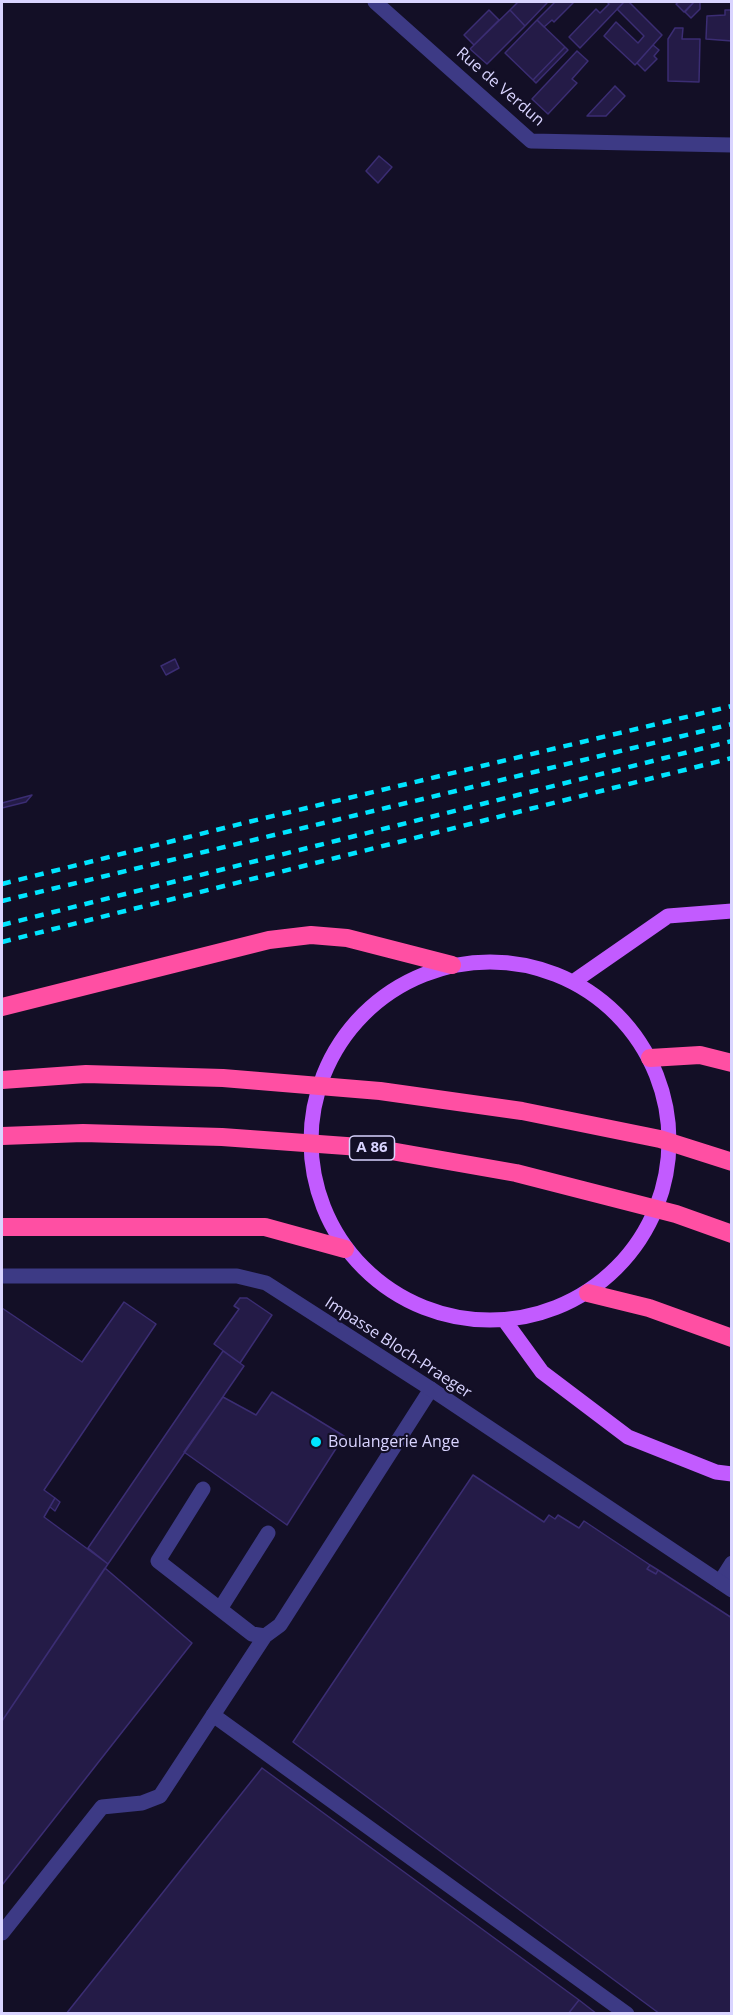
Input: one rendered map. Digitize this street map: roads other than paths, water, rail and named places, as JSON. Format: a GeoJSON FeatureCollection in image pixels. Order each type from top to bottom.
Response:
{"type":"FeatureCollection","features":[{"type":"Feature","properties":{"kind":"highway"},"geometry":{"type":"LineString","coordinates":[[2,1007],[269,940],[311,935],[348,938],[452,965]]}},
{"type":"Feature","properties":{"kind":"highway"},"geometry":{"type":"LineString","coordinates":[[650,1058],[700,1055],[732,1063]]}},
{"type":"Feature","properties":{"kind":"highway"},"geometry":{"type":"LineString","coordinates":[[2,1080],[86,1074],[223,1078],[380,1091],[522,1111],[660,1139],[732,1162]]}},
{"type":"Feature","properties":{"kind":"highway","name":"A 86"},"geometry":{"type":"LineString","coordinates":[[2,1136],[82,1133],[222,1137],[374,1148],[516,1173],[676,1214],[732,1234]]}},
{"type":"Feature","properties":{"kind":"highway"},"geometry":{"type":"LineString","coordinates":[[2,1227],[265,1227],[345,1249]]}},
{"type":"Feature","properties":{"kind":"highway"},"geometry":{"type":"LineString","coordinates":[[588,1293],[649,1308],[732,1338]]}},
{"type":"Feature","properties":{"kind":"main road"},"geometry":{"type":"LineString","coordinates":[[573,981],[668,916],[732,911]]}},
{"type":"Feature","properties":{"kind":"main road"},"geometry":{"type":"LineString","coordinates":[[493,961],[535,967],[573,981],[604,1002],[630,1028],[650,1058],[667,1108],[669,1162],[656,1213],[628,1258],[588,1293],[548,1312],[505,1321],[444,1316],[389,1291],[345,1249],[320,1204],[309,1154],[313,1103],[331,1055],[362,1014],[404,983],[452,965],[493,961]]}},
{"type":"Feature","properties":{"kind":"main road"},"geometry":{"type":"LineString","coordinates":[[505,1321],[542,1372],[628,1437],[716,1472],[732,1474]]}},
{"type":"Feature","properties":{"kind":"street","name":"Rue de Verdun"},"geometry":{"type":"LineString","coordinates":[[381,3],[531,141],[732,145]]}},
{"type":"Feature","properties":{"kind":"street","name":"Impasse Bloch-Praeger"},"geometry":{"type":"LineString","coordinates":[[2,1276],[237,1276],[266,1284],[431,1389],[726,1586]]}},
{"type":"Feature","properties":{"kind":"street"},"geometry":{"type":"LineString","coordinates":[[2,1933],[102,1807],[142,1803],[160,1796],[265,1636],[280,1625],[431,1389]]}},
{"type":"Feature","properties":{"kind":"street"},"geometry":{"type":"LineString","coordinates":[[203,1489],[158,1561],[252,1635],[265,1636]]}},
{"type":"Feature","properties":{"kind":"street"},"geometry":{"type":"LineString","coordinates":[[220,1609],[268,1533]]}},
{"type":"Feature","properties":{"kind":"street"},"geometry":{"type":"LineString","coordinates":[[726,1586],[732,1563]]}},
{"type":"Feature","properties":{"kind":"street"},"geometry":{"type":"LineString","coordinates":[[213,1715],[627,2013]]}},
{"type":"Feature","properties":{"kind":"railway"},"geometry":{"type":"LineString","coordinates":[[2,884],[244,823],[732,706]]}},
{"type":"Feature","properties":{"kind":"railway"},"geometry":{"type":"LineString","coordinates":[[2,901],[732,724]]}},
{"type":"Feature","properties":{"kind":"railway"},"geometry":{"type":"LineString","coordinates":[[2,925],[732,741]]}},
{"type":"Feature","properties":{"kind":"railway"},"geometry":{"type":"LineString","coordinates":[[2,942],[732,758]]}},
{"type":"Feature","properties":{"kind":"place","name":"Boulangerie Ange"},"geometry":{"type":"Point","coordinates":[316,1442]}}]}
